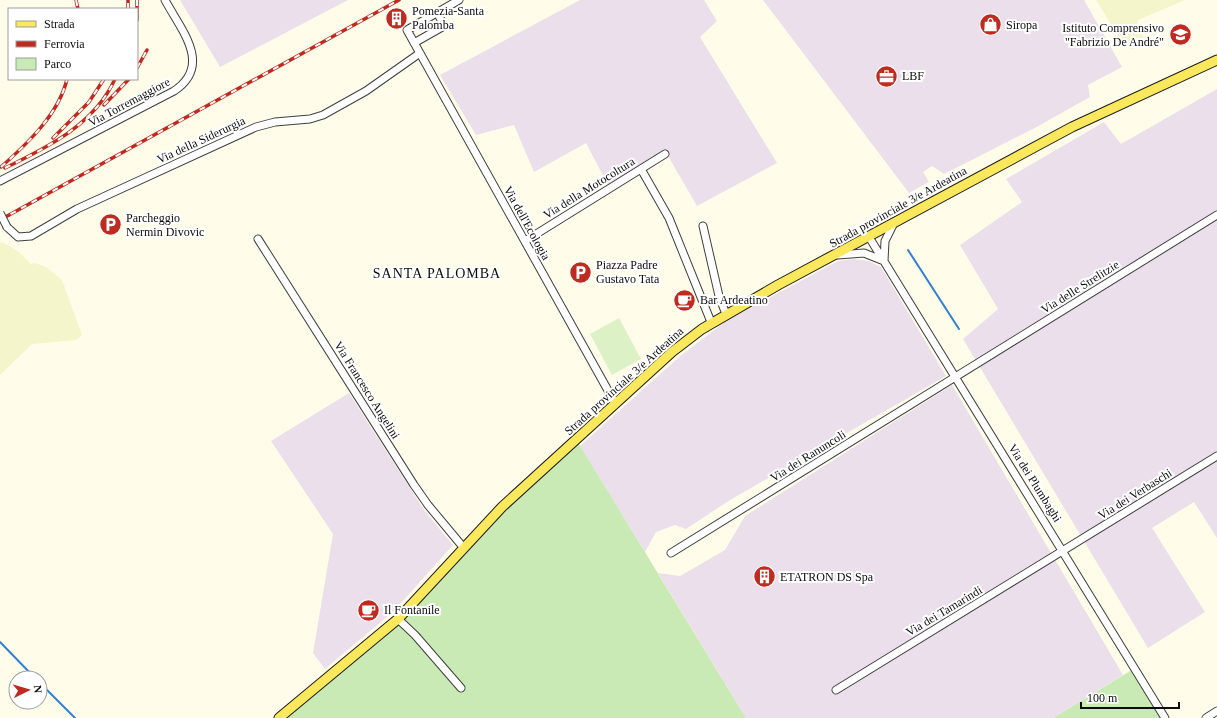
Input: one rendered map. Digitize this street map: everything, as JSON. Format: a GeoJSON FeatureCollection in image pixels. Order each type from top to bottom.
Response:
{"type":"FeatureCollection","features":[{"type":"Feature","properties":{"kind":"main road","name":"Strada provinciale 3/e Ardeatina"},"geometry":{"type":"LineString","coordinates":[[279,718],[398,620],[463,547],[502,507],[672,352],[711,322],[1072,127],[1120,103],[1217,60]]}},
{"type":"Feature","properties":{"kind":"street","name":"Via Torremaggiore"},"geometry":{"type":"LineString","coordinates":[[0,181],[183,85],[191,72],[192,51],[165,0]]}},
{"type":"Feature","properties":{"kind":"street"},"geometry":{"type":"LineString","coordinates":[[437,12],[444,26],[414,43],[407,30],[437,12],[459,0]]}},
{"type":"Feature","properties":{"kind":"street","name":"Via dell'Ecologia"},"geometry":{"type":"LineString","coordinates":[[414,43],[615,403]]}},
{"type":"Feature","properties":{"kind":"street","name":"Via della Siderurgia"},"geometry":{"type":"LineString","coordinates":[[0,214],[7,227],[18,237],[29,237],[77,209],[256,127],[275,122],[310,119],[323,115],[366,91],[420,53]]}},
{"type":"Feature","properties":{"kind":"street","name":"Via della Motocoltura"},"geometry":{"type":"LineString","coordinates":[[525,241],[666,154]]}},
{"type":"Feature","properties":{"kind":"street"},"geometry":{"type":"LineString","coordinates":[[641,169],[669,218],[711,322]]}},
{"type":"Feature","properties":{"kind":"street","name":"Via delle Strelitzie"},"geometry":{"type":"LineString","coordinates":[[956,377],[1217,215]]}},
{"type":"Feature","properties":{"kind":"street"},"geometry":{"type":"LineString","coordinates":[[832,256],[864,253],[884,261],[886,241],[894,223]]}},
{"type":"Feature","properties":{"kind":"street"},"geometry":{"type":"LineString","coordinates":[[704,226],[719,296],[726,314]]}},
{"type":"Feature","properties":{"kind":"street","name":"Via dei Plumbaghi"},"geometry":{"type":"LineString","coordinates":[[869,237],[1064,551],[1165,718]]}},
{"type":"Feature","properties":{"kind":"street","name":"Via Francesco Angelini"},"geometry":{"type":"LineString","coordinates":[[258,239],[414,485],[428,505],[463,547]]}},
{"type":"Feature","properties":{"kind":"street","name":"Via dei Ranuncoli"},"geometry":{"type":"LineString","coordinates":[[671,553],[956,377]]}},
{"type":"Feature","properties":{"kind":"street","name":"Via dei Verbaschi"},"geometry":{"type":"LineString","coordinates":[[1064,551],[1217,456]]}},
{"type":"Feature","properties":{"kind":"street","name":"Via dei Tamarindi"},"geometry":{"type":"LineString","coordinates":[[836,690],[1064,551]]}},
{"type":"Feature","properties":{"kind":"street"},"geometry":{"type":"LineString","coordinates":[[398,620],[415,635],[461,688]]}},
{"type":"Feature","properties":{"kind":"street"},"geometry":{"type":"LineString","coordinates":[[1206,718],[1217,711]]}},
{"type":"Feature","properties":{"kind":"shaded area"},"geometry":{"type":"Polygon","coordinates":[[[180,0],[348,0],[220,67],[180,0]]]}},
{"type":"Feature","properties":{"kind":"shaded area"},"geometry":{"type":"Polygon","coordinates":[[[580,0],[704,0],[717,21],[700,37],[777,163],[697,206],[665,151],[608,185],[586,143],[534,172],[514,125],[476,135],[440,75],[580,0]]]}},
{"type":"Feature","properties":{"kind":"shaded area"},"geometry":{"type":"Polygon","coordinates":[[[763,0],[1084,0],[1122,67],[1088,85],[1090,97],[1033,129],[944,174],[932,166],[923,172],[929,182],[909,193],[763,0]]]}},
{"type":"Feature","properties":{"kind":"shaded area"},"geometry":{"type":"Polygon","coordinates":[[[1217,89],[1217,538],[1194,502],[1152,528],[1205,612],[1148,648],[963,339],[998,309],[960,245],[1022,202],[1006,179],[1104,122],[1121,144],[1217,89]]]}},
{"type":"Feature","properties":{"kind":"shaded area"},"geometry":{"type":"Polygon","coordinates":[[[854,259],[869,261],[881,267],[946,376],[730,500],[686,529],[675,525],[656,532],[645,552],[580,446],[679,357],[726,321],[838,261],[854,259]]]}},
{"type":"Feature","properties":{"kind":"shaded area"},"geometry":{"type":"Polygon","coordinates":[[[952,385],[1123,675],[1053,718],[746,718],[658,573],[680,576],[725,550],[745,516],[952,385]]]}},
{"type":"Feature","properties":{"kind":"shaded area"},"geometry":{"type":"Polygon","coordinates":[[[349,393],[424,510],[453,545],[394,611],[325,669],[313,653],[333,534],[271,441],[349,393]]]}},
{"type":"Feature","properties":{"kind":"green space"},"geometry":{"type":"Polygon","coordinates":[[[1096,0],[1185,0],[1138,20],[1137,25],[1144,38],[1142,45],[1133,49],[1125,47],[1096,0]]]}},
{"type":"Feature","properties":{"kind":"green space"},"geometry":{"type":"Polygon","coordinates":[[[2,242],[19,252],[31,264],[35,263],[46,267],[62,280],[82,335],[77,340],[32,344],[0,375],[0,243],[2,242]]]}},
{"type":"Feature","properties":{"kind":"green space"},"geometry":{"type":"Polygon","coordinates":[[[619,318],[641,359],[612,375],[590,334],[619,318]]]}},
{"type":"Feature","properties":{"kind":"green space"},"geometry":{"type":"Polygon","coordinates":[[[576,439],[746,718],[279,718],[371,642],[463,547],[576,439]]]}},
{"type":"Feature","properties":{"kind":"green space"},"geometry":{"type":"Polygon","coordinates":[[[1135,668],[1165,718],[1053,718],[1135,668]]]}},
{"type":"Feature","properties":{"kind":"waterway"},"geometry":{"type":"LineString","coordinates":[[908,250],[959,329]]}},
{"type":"Feature","properties":{"kind":"waterway"},"geometry":{"type":"LineString","coordinates":[[0,642],[27,670]]}},
{"type":"Feature","properties":{"kind":"waterway"},"geometry":{"type":"LineString","coordinates":[[48,691],[75,718]]}},
{"type":"Feature","properties":{"kind":"railway"},"geometry":{"type":"LineString","coordinates":[[76,0],[78,8]]}},
{"type":"Feature","properties":{"kind":"railway"},"geometry":{"type":"LineString","coordinates":[[128,0],[128,8]]}},
{"type":"Feature","properties":{"kind":"railway"},"geometry":{"type":"LineString","coordinates":[[137,0],[137,8]]}},
{"type":"Feature","properties":{"kind":"railway"},"geometry":{"type":"LineString","coordinates":[[0,220],[399,0]]}},
{"type":"Feature","properties":{"kind":"railway"},"geometry":{"type":"LineString","coordinates":[[138,66],[147,50]]}},
{"type":"Feature","properties":{"kind":"railway"},"geometry":{"type":"LineString","coordinates":[[1,167],[41,128],[57,104],[67,80]]}},
{"type":"Feature","properties":{"kind":"railway"},"geometry":{"type":"LineString","coordinates":[[53,138],[89,102],[103,80]]}},
{"type":"Feature","properties":{"kind":"railway"},"geometry":{"type":"LineString","coordinates":[[5,168],[53,143],[82,122],[106,95],[114,80]]}},
{"type":"Feature","properties":{"kind":"railway"},"geometry":{"type":"LineString","coordinates":[[104,105],[128,80]]}},
{"type":"Feature","properties":{"kind":"place","name":"Pomezia-Santa Palomba"},"geometry":{"type":"Point","coordinates":[397,18]}},
{"type":"Feature","properties":{"kind":"place","name":"Siropa"},"geometry":{"type":"Point","coordinates":[990,25]}},
{"type":"Feature","properties":{"kind":"place","name":"Istituto Comprensivo \"Fabrizio De André\""},"geometry":{"type":"Point","coordinates":[1180,35]}},
{"type":"Feature","properties":{"kind":"place","name":"LBF"},"geometry":{"type":"Point","coordinates":[887,76]}},
{"type":"Feature","properties":{"kind":"place","name":"Parcheggio Nermin Divovic"},"geometry":{"type":"Point","coordinates":[110,225]}},
{"type":"Feature","properties":{"kind":"place","name":"Piazza Padre Gustavo Tata"},"geometry":{"type":"Point","coordinates":[581,272]}},
{"type":"Feature","properties":{"kind":"place","name":"Bar Ardeatino"},"geometry":{"type":"Point","coordinates":[685,300]}},
{"type":"Feature","properties":{"kind":"place","name":"ETATRON DS Spa"},"geometry":{"type":"Point","coordinates":[764,577]}},
{"type":"Feature","properties":{"kind":"place","name":"Il Fontanile"},"geometry":{"type":"Point","coordinates":[368,610]}},
{"type":"Feature","properties":{"kind":"district","name":"SANTA PALOMBA"},"geometry":{"type":"Point","coordinates":[437,273]}}]}
